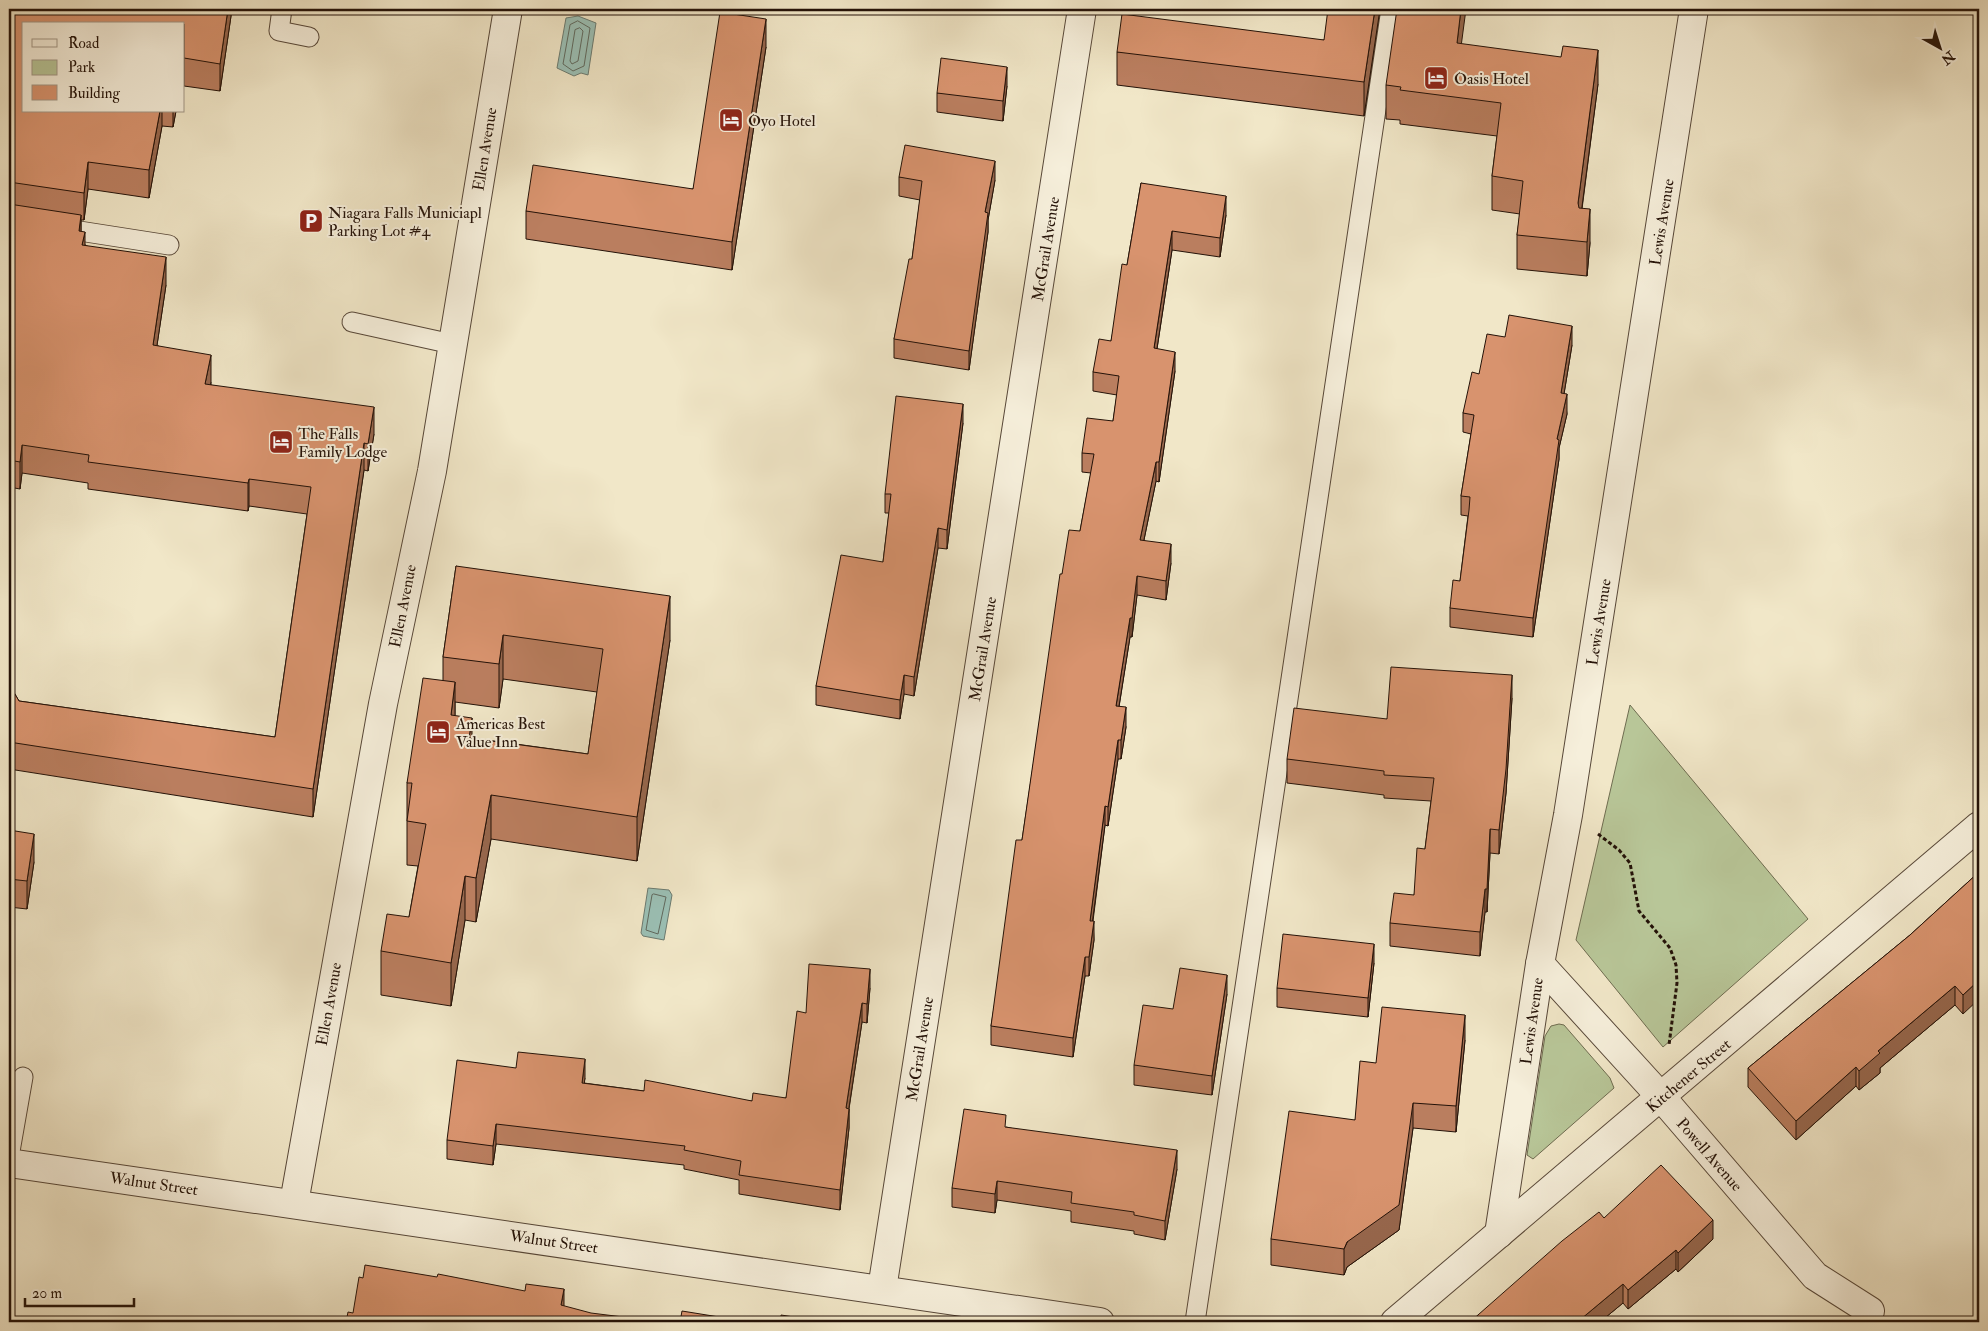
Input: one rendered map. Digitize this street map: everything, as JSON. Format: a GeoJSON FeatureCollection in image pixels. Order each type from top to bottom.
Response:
{"type":"FeatureCollection","features":[{"type":"Feature","properties":{"kind":"street","name":"Ellen Avenue"},"geometry":{"type":"LineString","coordinates":[[294,1203],[379,723],[414,549],[432,471],[508,9]]}},
{"type":"Feature","properties":{"kind":"street","name":"McGrail Avenue"},"geometry":{"type":"LineString","coordinates":[[882,1289],[1082,9]]}},
{"type":"Feature","properties":{"kind":"street","name":"Lewis Avenue"},"geometry":{"type":"LineString","coordinates":[[1499,1234],[1540,964],[1568,815],[1694,9]]}},
{"type":"Feature","properties":{"kind":"street","name":"Kitchener Street"},"geometry":{"type":"LineString","coordinates":[[1395,1322],[1662,1098],[1979,826]]}},
{"type":"Feature","properties":{"kind":"street","name":"Powell Avenue"},"geometry":{"type":"LineString","coordinates":[[1540,964],[1662,1098],[1815,1276],[1870,1311]]}},
{"type":"Feature","properties":{"kind":"street","name":"Walnut Street"},"geometry":{"type":"LineString","coordinates":[[9,1163],[294,1203],[1100,1322]]}},
{"type":"Feature","properties":{"kind":"lane"},"geometry":{"type":"LineString","coordinates":[[282,9],[279,31],[309,37]]}},
{"type":"Feature","properties":{"kind":"lane"},"geometry":{"type":"LineString","coordinates":[[1195,1322],[1391,9]]}},
{"type":"Feature","properties":{"kind":"lane"},"geometry":{"type":"LineString","coordinates":[[9,220],[168,245]]}},
{"type":"Feature","properties":{"kind":"lane"},"geometry":{"type":"LineString","coordinates":[[352,322],[452,344]]}},
{"type":"Feature","properties":{"kind":"lane"},"geometry":{"type":"LineString","coordinates":[[9,1157],[23,1077]]}},
{"type":"Feature","properties":{"kind":"path"},"geometry":{"type":"LineString","coordinates":[[1568,815],[1606,839],[1630,863],[1639,911],[1670,948],[1676,965],[1677,983],[1662,1098]]}},
{"type":"Feature","properties":{"kind":"green space"},"geometry":{"type":"Polygon","coordinates":[[[1630,705],[1808,919],[1663,1047],[1576,940],[1630,705]]]}},
{"type":"Feature","properties":{"kind":"green space"},"geometry":{"type":"Polygon","coordinates":[[[1564,1025],[1610,1078],[1614,1088],[1533,1159],[1527,1155],[1545,1036],[1551,1026],[1564,1025]]]}},
{"type":"Feature","properties":{"kind":"water"},"geometry":{"type":"Polygon","coordinates":[[[578,16],[596,23],[588,75],[581,73],[574,76],[557,68],[566,18],[578,16]]]}},
{"type":"Feature","properties":{"kind":"water"},"geometry":{"type":"Polygon","coordinates":[[[648,888],[669,890],[672,895],[664,940],[643,936],[641,933],[648,888]]]}},
{"type":"Feature","properties":{"kind":"building"},"geometry":{"type":"Polygon","coordinates":[[[9,9],[228,9],[220,64],[185,58],[185,22],[22,22],[22,112],[160,112],[149,170],[88,162],[84,193],[9,182],[9,9]]]}},
{"type":"Feature","properties":{"kind":"building"},"geometry":{"type":"Polygon","coordinates":[[[1328,9],[1375,9],[1364,82],[1117,52],[1122,14],[1324,40],[1328,9]]]}},
{"type":"Feature","properties":{"kind":"building"},"geometry":{"type":"Polygon","coordinates":[[[1397,9],[1461,9],[1457,43],[1561,57],[1563,46],[1598,50],[1578,203],[1579,208],[1590,209],[1587,242],[1517,235],[1523,181],[1492,176],[1501,103],[1400,90],[1401,87],[1386,85],[1397,9]]]}},
{"type":"Feature","properties":{"kind":"building","name":"Oyo Hotel"},"geometry":{"type":"Polygon","coordinates":[[[720,12],[766,19],[732,242],[526,211],[533,165],[693,189],[720,12]]]}},
{"type":"Feature","properties":{"kind":"building"},"geometry":{"type":"Polygon","coordinates":[[[941,58],[1007,67],[1003,101],[937,93],[941,58]]]}},
{"type":"Feature","properties":{"kind":"building"},"geometry":{"type":"Polygon","coordinates":[[[905,145],[995,161],[985,212],[988,213],[969,351],[894,339],[909,259],[912,259],[922,181],[899,177],[905,145]]]}},
{"type":"Feature","properties":{"kind":"building"},"geometry":{"type":"Polygon","coordinates":[[[1141,183],[1226,196],[1220,238],[1172,231],[1154,348],[1175,352],[1159,462],[1156,462],[1140,540],[1171,544],[1166,581],[1137,576],[1132,618],[1130,618],[1116,706],[1126,707],[1121,740],[1118,740],[1108,807],[1105,806],[1090,921],[1094,921],[1089,957],[1085,957],[1073,1038],[991,1026],[1016,840],[1022,840],[1060,574],[1062,574],[1069,530],[1080,531],[1094,454],[1082,453],[1087,418],[1113,421],[1119,376],[1093,372],[1099,339],[1111,341],[1122,264],[1127,265],[1141,183]]]}},
{"type":"Feature","properties":{"kind":"building"},"geometry":{"type":"Polygon","coordinates":[[[9,204],[81,215],[79,231],[85,232],[82,245],[166,257],[153,345],[211,355],[205,384],[374,407],[368,444],[364,443],[313,789],[9,742],[9,684],[19,701],[275,737],[311,487],[249,479],[248,483],[88,462],[89,455],[22,445],[20,462],[9,460],[9,204]]]}},
{"type":"Feature","properties":{"kind":"building"},"geometry":{"type":"Polygon","coordinates":[[[1509,315],[1572,326],[1561,393],[1567,394],[1557,439],[1559,440],[1533,618],[1450,608],[1453,580],[1460,581],[1470,497],[1461,496],[1474,415],[1463,413],[1472,372],[1479,374],[1487,334],[1505,337],[1509,315]]]}},
{"type":"Feature","properties":{"kind":"building"},"geometry":{"type":"Polygon","coordinates":[[[896,396],[963,404],[947,530],[938,528],[914,677],[904,675],[900,700],[816,686],[841,555],[883,562],[891,494],[885,494],[896,396]]]}},
{"type":"Feature","properties":{"kind":"building"},"geometry":{"type":"Polygon","coordinates":[[[456,566],[670,596],[637,817],[491,795],[476,878],[465,876],[451,963],[381,951],[387,914],[409,917],[426,824],[407,821],[412,783],[407,783],[423,678],[455,682],[451,715],[472,718],[469,738],[588,754],[603,649],[503,635],[499,664],[443,657],[456,566]]]}},
{"type":"Feature","properties":{"kind":"building"},"geometry":{"type":"Polygon","coordinates":[[[1391,667],[1512,675],[1506,769],[1499,830],[1490,829],[1487,889],[1485,889],[1480,932],[1390,923],[1394,893],[1414,895],[1417,848],[1425,849],[1434,778],[1384,775],[1384,771],[1287,759],[1294,708],[1387,719],[1391,667]]]}},
{"type":"Feature","properties":{"kind":"building"},"geometry":{"type":"Polygon","coordinates":[[[9,830],[34,834],[27,881],[9,879],[9,830]]]}},
{"type":"Feature","properties":{"kind":"building"},"geometry":{"type":"Polygon","coordinates":[[[1979,872],[1979,980],[1963,995],[1955,986],[1878,1051],[1880,1053],[1859,1071],[1856,1067],[1796,1121],[1748,1068],[1910,935],[1979,872]]]}},
{"type":"Feature","properties":{"kind":"building"},"geometry":{"type":"Polygon","coordinates":[[[1283,934],[1374,944],[1368,998],[1277,988],[1283,934]]]}},
{"type":"Feature","properties":{"kind":"building"},"geometry":{"type":"Polygon","coordinates":[[[809,964],[870,969],[867,1004],[862,1003],[846,1108],[849,1109],[840,1190],[739,1175],[741,1161],[684,1150],[685,1146],[496,1124],[493,1146],[447,1140],[457,1060],[516,1068],[518,1052],[585,1059],[582,1083],[644,1091],[645,1080],[752,1101],[753,1093],[786,1098],[797,1011],[806,1013],[809,964]]]}},
{"type":"Feature","properties":{"kind":"building"},"geometry":{"type":"Polygon","coordinates":[[[1180,968],[1227,975],[1212,1076],[1134,1065],[1143,1005],[1173,1009],[1180,968]]]}},
{"type":"Feature","properties":{"kind":"building"},"geometry":{"type":"Polygon","coordinates":[[[1382,1007],[1465,1015],[1456,1106],[1413,1103],[1399,1205],[1347,1242],[1344,1249],[1271,1239],[1289,1111],[1355,1120],[1360,1061],[1376,1063],[1382,1007]]]}},
{"type":"Feature","properties":{"kind":"building"},"geometry":{"type":"Polygon","coordinates":[[[964,1109],[1006,1115],[1005,1127],[1177,1150],[1165,1221],[1134,1215],[1134,1212],[1071,1203],[1072,1192],[997,1181],[995,1194],[952,1188],[964,1109]]]}},
{"type":"Feature","properties":{"kind":"building"},"geometry":{"type":"Polygon","coordinates":[[[1661,1165],[1713,1220],[1678,1253],[1676,1250],[1628,1290],[1623,1284],[1575,1322],[1470,1322],[1562,1241],[1599,1212],[1604,1218],[1661,1165]]]}},
{"type":"Feature","properties":{"kind":"building"},"geometry":{"type":"Polygon","coordinates":[[[365,1265],[437,1277],[438,1274],[525,1291],[526,1284],[564,1289],[561,1305],[591,1313],[663,1322],[346,1322],[348,1312],[353,1313],[359,1277],[363,1278],[365,1265]]]}},
{"type":"Feature","properties":{"kind":"building"},"geometry":{"type":"Polygon","coordinates":[[[682,1311],[750,1322],[680,1322],[682,1311]]]}},
{"type":"Feature","properties":{"kind":"building"},"geometry":{"type":"Polygon","coordinates":[[[781,1315],[813,1320],[813,1322],[781,1322],[781,1315]]]}},
{"type":"Feature","properties":{"kind":"place","name":"Oasis Hotel"},"geometry":{"type":"Point","coordinates":[1436,78]}},
{"type":"Feature","properties":{"kind":"place","name":"Oyo Hotel"},"geometry":{"type":"Point","coordinates":[731,120]}},
{"type":"Feature","properties":{"kind":"place","name":"Niagara Falls Municiapl Parking Lot #4"},"geometry":{"type":"Point","coordinates":[311,221]}},
{"type":"Feature","properties":{"kind":"place","name":"The Falls Family Lodge"},"geometry":{"type":"Point","coordinates":[281,442]}},
{"type":"Feature","properties":{"kind":"place","name":"Americas Best Value Inn"},"geometry":{"type":"Point","coordinates":[438,732]}}]}
